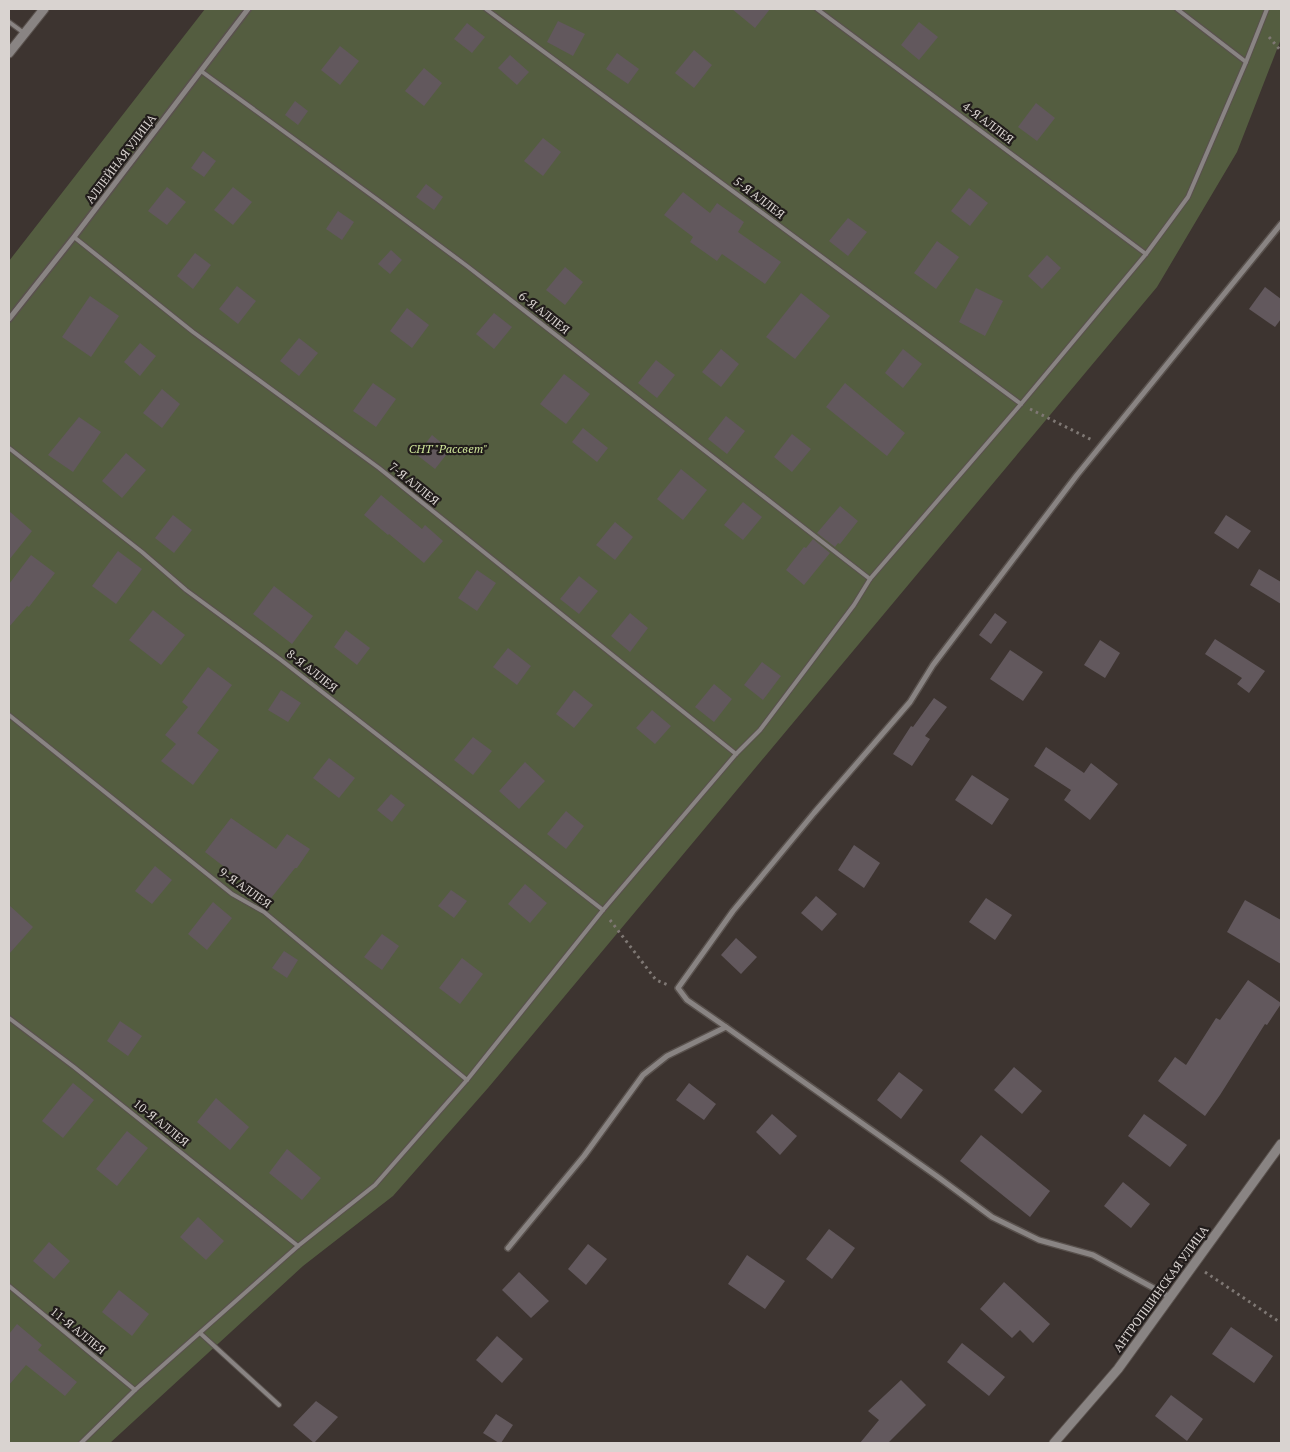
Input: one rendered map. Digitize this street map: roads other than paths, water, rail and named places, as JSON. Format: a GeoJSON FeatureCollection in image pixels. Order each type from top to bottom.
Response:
{"type":"FeatureCollection","features":[{"type":"Feature","properties":{"kind":"street"},"geometry":{"type":"LineString","coordinates":[[9,53],[44,9]]}},
{"type":"Feature","properties":{"kind":"street","name":"АЛЛЕЙНАЯ УЛИЦА"},"geometry":{"type":"LineString","coordinates":[[9,320],[248,9]]}},
{"type":"Feature","properties":{"kind":"street"},"geometry":{"type":"LineString","coordinates":[[1170,1297],[1093,1255],[1040,1240],[992,1217],[687,1000],[678,988],[739,904],[814,813],[910,702],[933,666],[1071,483],[1281,224]]}},
{"type":"Feature","properties":{"kind":"street"},"geometry":{"type":"LineString","coordinates":[[508,1248],[584,1156],[642,1075],[667,1056],[726,1027]]}},
{"type":"Feature","properties":{"kind":"street","name":"АНТРОПШИНСКАЯ УЛИЦА"},"geometry":{"type":"LineString","coordinates":[[1054,1443],[1118,1369],[1281,1144]]}},
{"type":"Feature","properties":{"kind":"lane","name":"5-Я АЛЛЕЯ"},"geometry":{"type":"LineString","coordinates":[[486,9],[1021,404]]}},
{"type":"Feature","properties":{"kind":"lane","name":"4-Я АЛЛЕЯ"},"geometry":{"type":"LineString","coordinates":[[818,9],[1146,254]]}},
{"type":"Feature","properties":{"kind":"lane"},"geometry":{"type":"LineString","coordinates":[[1177,9],[1246,62]]}},
{"type":"Feature","properties":{"kind":"lane"},"geometry":{"type":"LineString","coordinates":[[81,1443],[135,1390],[298,1246],[375,1185],[467,1080],[603,910],[736,754],[760,730],[854,605],[870,579],[1021,404],[1146,254],[1188,197],[1267,9]]}},
{"type":"Feature","properties":{"kind":"lane"},"geometry":{"type":"LineString","coordinates":[[9,22],[24,33]]}},
{"type":"Feature","properties":{"kind":"lane","name":"6-Я АЛЛЕЯ"},"geometry":{"type":"LineString","coordinates":[[201,71],[467,266],[870,579]]}},
{"type":"Feature","properties":{"kind":"lane","name":"7-Я АЛЛЕЯ"},"geometry":{"type":"LineString","coordinates":[[74,237],[193,332],[379,468],[736,754]]}},
{"type":"Feature","properties":{"kind":"lane","name":"8-Я АЛЛЕЯ"},"geometry":{"type":"LineString","coordinates":[[9,448],[142,552],[186,590],[281,660],[603,910]]}},
{"type":"Feature","properties":{"kind":"lane","name":"9-Я АЛЛЕЯ"},"geometry":{"type":"LineString","coordinates":[[9,715],[232,894],[264,912],[467,1080]]}},
{"type":"Feature","properties":{"kind":"lane","name":"10-Я АЛЛЕЯ"},"geometry":{"type":"LineString","coordinates":[[9,1018],[74,1067],[298,1246]]}},
{"type":"Feature","properties":{"kind":"lane","name":"11-Я АЛЛЕЯ"},"geometry":{"type":"LineString","coordinates":[[9,1286],[135,1390]]}},
{"type":"Feature","properties":{"kind":"lane"},"geometry":{"type":"LineString","coordinates":[[200,1333],[279,1405]]}},
{"type":"Feature","properties":{"kind":"park label","name":"СНТ \"Рассвет\""},"geometry":{"type":"Point","coordinates":[448,449]}}]}
